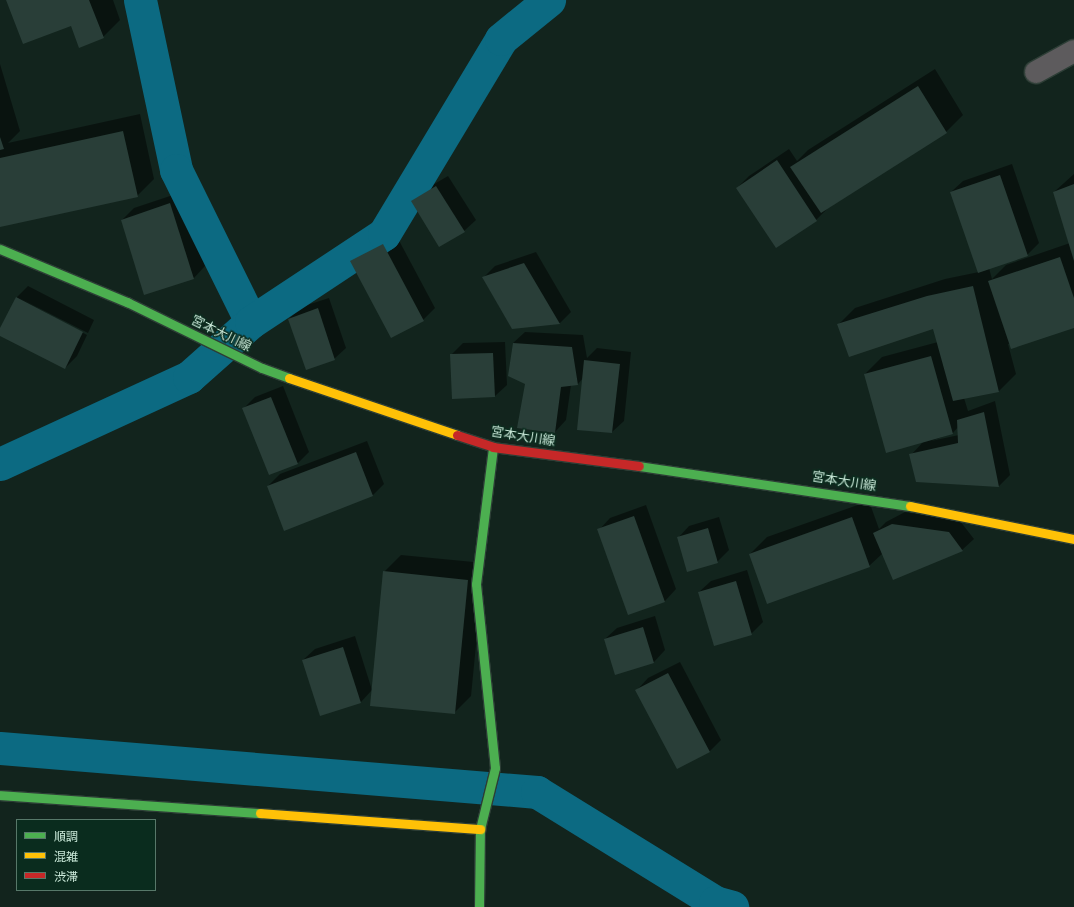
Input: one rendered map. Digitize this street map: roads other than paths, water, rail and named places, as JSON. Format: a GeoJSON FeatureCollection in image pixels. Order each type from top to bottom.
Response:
{"type":"FeatureCollection","features":[{"type":"Feature","properties":{"kind":"main road","name":"宮本大川線"},"geometry":{"type":"LineString","coordinates":[[0,249],[127,302],[262,368],[334,396],[493,447],[802,488],[918,507],[1074,539]]}},
{"type":"Feature","properties":{"kind":"main road"},"geometry":{"type":"LineString","coordinates":[[479,907],[480,829],[495,768],[476,584],[493,447]]}},
{"type":"Feature","properties":{"kind":"main road"},"geometry":{"type":"LineString","coordinates":[[0,795],[480,829]]}},
{"type":"Feature","properties":{"kind":"street"},"geometry":{"type":"LineString","coordinates":[[1036,72],[1074,51]]}},
{"type":"Feature","properties":{"kind":"waterway"},"geometry":{"type":"LineString","coordinates":[[140,0],[176,170],[251,322]]}},
{"type":"Feature","properties":{"kind":"waterway"},"geometry":{"type":"LineString","coordinates":[[0,464],[189,377],[251,322],[384,234],[501,39],[549,0]]}},
{"type":"Feature","properties":{"kind":"waterway"},"geometry":{"type":"LineString","coordinates":[[0,748],[537,792],[715,902],[732,907]]}}]}
